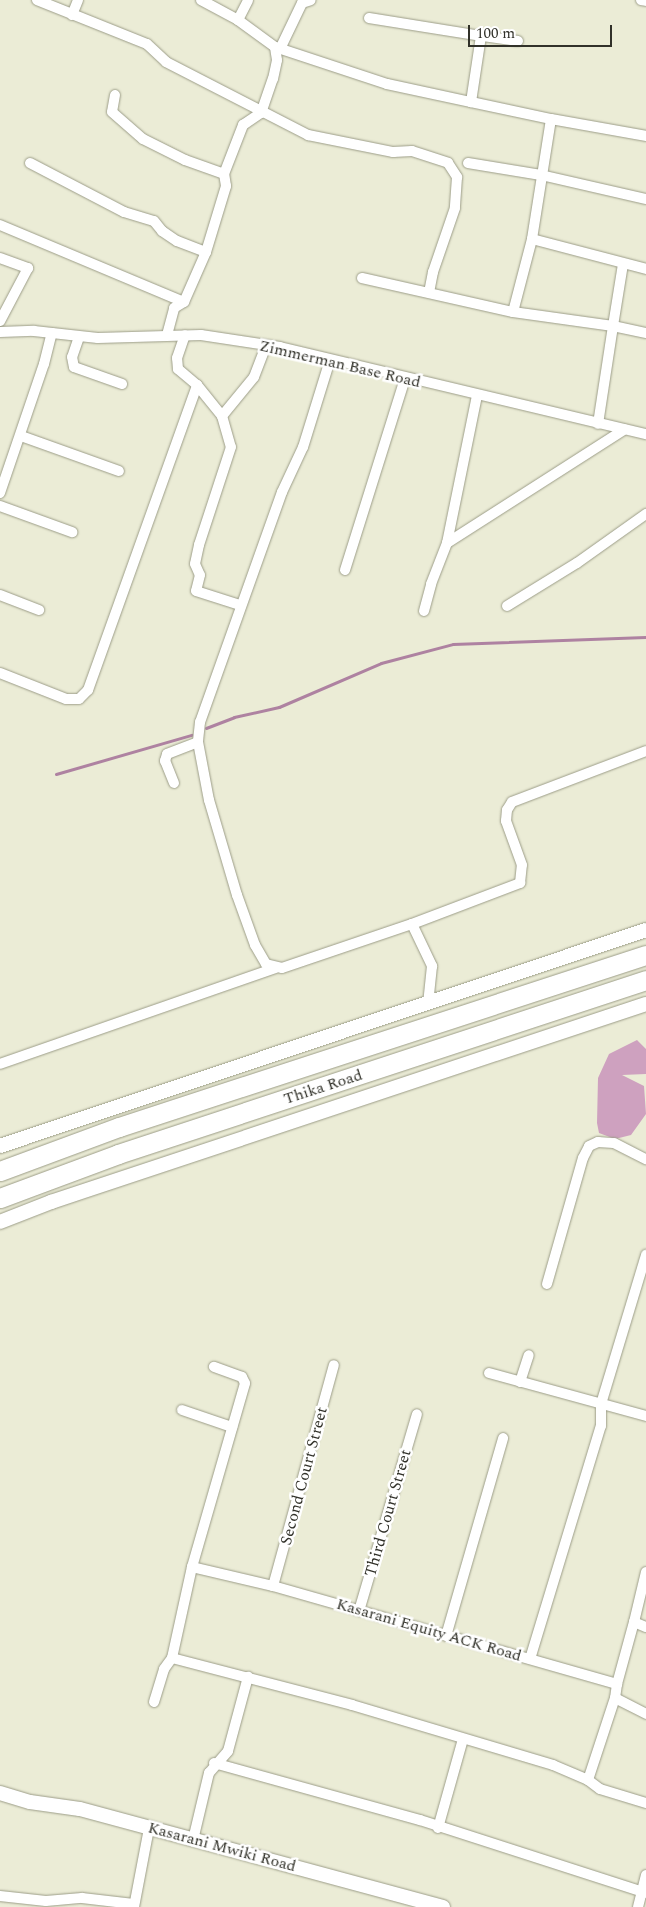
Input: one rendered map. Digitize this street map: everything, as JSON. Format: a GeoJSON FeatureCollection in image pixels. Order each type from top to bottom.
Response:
{"type":"FeatureCollection","features":[{"type":"Feature","properties":{"kind":"highway","name":"Thika Road"},"geometry":{"type":"LineString","coordinates":[[0,1171],[119,1127],[646,955]]}},
{"type":"Feature","properties":{"kind":"highway","name":"Thika Road"},"geometry":{"type":"LineString","coordinates":[[0,1198],[118,1154],[646,980]]}},
{"type":"Feature","properties":{"kind":"main road"},"geometry":{"type":"LineString","coordinates":[[0,1146],[646,930]]}},
{"type":"Feature","properties":{"kind":"main road","name":"Thika Road"},"geometry":{"type":"LineString","coordinates":[[0,1222],[78,1193],[646,1004]]}},
{"type":"Feature","properties":{"kind":"main road","name":"Kasarani Mwiki Road"},"geometry":{"type":"LineString","coordinates":[[0,1793],[30,1802],[80,1809],[443,1907]]}},
{"type":"Feature","properties":{"kind":"street"},"geometry":{"type":"LineString","coordinates":[[37,0],[155,48],[166,62],[261,113],[308,135],[394,152],[412,151],[448,162],[457,177],[455,208],[433,272],[429,293]]}},
{"type":"Feature","properties":{"kind":"street"},"geometry":{"type":"LineString","coordinates":[[72,15],[78,0]]}},
{"type":"Feature","properties":{"kind":"street"},"geometry":{"type":"LineString","coordinates":[[201,0],[238,20],[277,48],[387,84],[551,119],[646,136]]}},
{"type":"Feature","properties":{"kind":"street"},"geometry":{"type":"LineString","coordinates":[[238,20],[248,0]]}},
{"type":"Feature","properties":{"kind":"street"},"geometry":{"type":"LineString","coordinates":[[167,335],[174,308],[184,302],[206,252],[226,186],[224,174],[243,125],[261,113],[278,60],[277,48],[302,3],[311,0]]}},
{"type":"Feature","properties":{"kind":"street"},"geometry":{"type":"LineString","coordinates":[[641,0],[646,1]]}},
{"type":"Feature","properties":{"kind":"street"},"geometry":{"type":"LineString","coordinates":[[369,18],[518,41]]}},
{"type":"Feature","properties":{"kind":"street"},"geometry":{"type":"LineString","coordinates":[[471,102],[481,36]]}},
{"type":"Feature","properties":{"kind":"street"},"geometry":{"type":"LineString","coordinates":[[115,95],[112,112],[143,139],[185,160],[224,174]]}},
{"type":"Feature","properties":{"kind":"street"},"geometry":{"type":"LineString","coordinates":[[514,312],[532,239],[551,119]]}},
{"type":"Feature","properties":{"kind":"street"},"geometry":{"type":"LineString","coordinates":[[30,163],[124,212],[154,220],[162,231],[177,241],[206,252]]}},
{"type":"Feature","properties":{"kind":"street"},"geometry":{"type":"LineString","coordinates":[[468,163],[541,174],[646,199]]}},
{"type":"Feature","properties":{"kind":"street"},"geometry":{"type":"LineString","coordinates":[[0,225],[184,302]]}},
{"type":"Feature","properties":{"kind":"street"},"geometry":{"type":"LineString","coordinates":[[532,239],[646,269]]}},
{"type":"Feature","properties":{"kind":"street"},"geometry":{"type":"LineString","coordinates":[[0,258],[28,268],[0,321]]}},
{"type":"Feature","properties":{"kind":"street"},"geometry":{"type":"LineString","coordinates":[[598,424],[623,264]]}},
{"type":"Feature","properties":{"kind":"street"},"geometry":{"type":"LineString","coordinates":[[362,278],[514,312],[613,326],[646,333]]}},
{"type":"Feature","properties":{"kind":"street","name":"Zimmerman Base Road"},"geometry":{"type":"LineString","coordinates":[[0,332],[52,333],[79,337],[185,335],[266,345],[646,434]]}},
{"type":"Feature","properties":{"kind":"street"},"geometry":{"type":"LineString","coordinates":[[0,493],[4,472],[21,436],[52,333]]}},
{"type":"Feature","properties":{"kind":"street"},"geometry":{"type":"LineString","coordinates":[[185,335],[177,358],[178,369],[197,385],[222,416],[230,447],[199,545],[195,564],[200,574],[196,591],[240,605]]}},
{"type":"Feature","properties":{"kind":"street"},"geometry":{"type":"LineString","coordinates":[[79,337],[72,357],[74,367],[122,384]]}},
{"type":"Feature","properties":{"kind":"street"},"geometry":{"type":"LineString","coordinates":[[222,416],[254,377],[266,345]]}},
{"type":"Feature","properties":{"kind":"street"},"geometry":{"type":"LineString","coordinates":[[276,968],[262,959],[237,895],[209,800],[198,742],[200,722],[240,605],[282,492],[303,447],[330,360]]}},
{"type":"Feature","properties":{"kind":"street"},"geometry":{"type":"LineString","coordinates":[[346,570],[405,379]]}},
{"type":"Feature","properties":{"kind":"street"},"geometry":{"type":"LineString","coordinates":[[0,672],[66,699],[79,699],[88,690],[197,385]]}},
{"type":"Feature","properties":{"kind":"street"},"geometry":{"type":"LineString","coordinates":[[424,611],[431,584],[447,543],[477,395]]}},
{"type":"Feature","properties":{"kind":"street"},"geometry":{"type":"LineString","coordinates":[[447,543],[625,429]]}},
{"type":"Feature","properties":{"kind":"street"},"geometry":{"type":"LineString","coordinates":[[21,436],[119,471]]}},
{"type":"Feature","properties":{"kind":"street"},"geometry":{"type":"LineString","coordinates":[[0,506],[72,532]]}},
{"type":"Feature","properties":{"kind":"street"},"geometry":{"type":"LineString","coordinates":[[507,606],[578,563],[646,514]]}},
{"type":"Feature","properties":{"kind":"street"},"geometry":{"type":"LineString","coordinates":[[0,595],[39,610]]}},
{"type":"Feature","properties":{"kind":"street"},"geometry":{"type":"LineString","coordinates":[[174,783],[165,761],[167,754],[198,742]]}},
{"type":"Feature","properties":{"kind":"street"},"geometry":{"type":"LineString","coordinates":[[0,1064],[276,968],[412,924],[520,883],[522,865],[506,821],[507,810],[512,802],[646,751]]}},
{"type":"Feature","properties":{"kind":"street"},"geometry":{"type":"LineString","coordinates":[[412,924],[432,966],[428,1003]]}},
{"type":"Feature","properties":{"kind":"street"},"geometry":{"type":"LineString","coordinates":[[547,1284],[583,1158],[590,1146],[598,1142],[614,1143],[646,1159]]}},
{"type":"Feature","properties":{"kind":"street"},"geometry":{"type":"LineString","coordinates":[[530,1658],[601,1426],[601,1404],[646,1255]]}},
{"type":"Feature","properties":{"kind":"street"},"geometry":{"type":"LineString","coordinates":[[520,1382],[529,1355]]}},
{"type":"Feature","properties":{"kind":"street","name":"Second Court Street"},"geometry":{"type":"LineString","coordinates":[[273,1586],[334,1365]]}},
{"type":"Feature","properties":{"kind":"street"},"geometry":{"type":"LineString","coordinates":[[154,1702],[164,1669],[172,1658],[192,1567],[244,1380],[214,1368]]}},
{"type":"Feature","properties":{"kind":"street"},"geometry":{"type":"LineString","coordinates":[[489,1374],[646,1416]]}},
{"type":"Feature","properties":{"kind":"street"},"geometry":{"type":"LineString","coordinates":[[182,1410],[232,1427]]}},
{"type":"Feature","properties":{"kind":"street","name":"Third Court Street"},"geometry":{"type":"LineString","coordinates":[[359,1611],[417,1414]]}},
{"type":"Feature","properties":{"kind":"street"},"geometry":{"type":"LineString","coordinates":[[446,1636],[503,1438]]}},
{"type":"Feature","properties":{"kind":"street","name":"Kasarani Equity ACK Road"},"geometry":{"type":"LineString","coordinates":[[192,1567],[273,1586],[617,1684]]}},
{"type":"Feature","properties":{"kind":"street"},"geometry":{"type":"LineString","coordinates":[[588,1780],[615,1698],[646,1572]]}},
{"type":"Feature","properties":{"kind":"street"},"geometry":{"type":"LineString","coordinates":[[634,1622],[646,1627]]}},
{"type":"Feature","properties":{"kind":"street"},"geometry":{"type":"LineString","coordinates":[[172,1658],[248,1677],[553,1765],[588,1780],[600,1789],[646,1803]]}},
{"type":"Feature","properties":{"kind":"street"},"geometry":{"type":"LineString","coordinates":[[193,1840],[214,1763],[228,1751],[248,1677]]}},
{"type":"Feature","properties":{"kind":"street"},"geometry":{"type":"LineString","coordinates":[[615,1698],[646,1714]]}},
{"type":"Feature","properties":{"kind":"street"},"geometry":{"type":"LineString","coordinates":[[438,1828],[463,1739]]}},
{"type":"Feature","properties":{"kind":"street"},"geometry":{"type":"LineString","coordinates":[[214,1763],[420,1820],[438,1828],[644,1892]]}},
{"type":"Feature","properties":{"kind":"street"},"geometry":{"type":"LineString","coordinates":[[0,1896],[66,1904],[82,1898],[134,1905],[148,1828]]}},
{"type":"Feature","properties":{"kind":"street"},"geometry":{"type":"LineString","coordinates":[[638,1907],[644,1892],[646,1875]]}},
{"type":"Feature","properties":{"kind":"shaded area"},"geometry":{"type":"Polygon","coordinates":[[[637,1040],[646,1049],[646,1074],[622,1075],[644,1086],[646,1114],[631,1135],[615,1139],[599,1133],[597,1123],[598,1078],[609,1054],[637,1040]]]}},
{"type":"Feature","properties":{"kind":"waterway"},"geometry":{"type":"LineString","coordinates":[[206,728],[234,717],[279,707],[381,663],[453,644],[646,637]]}},
{"type":"Feature","properties":{"kind":"waterway"},"geometry":{"type":"LineString","coordinates":[[56,774],[191,735]]}}]}
